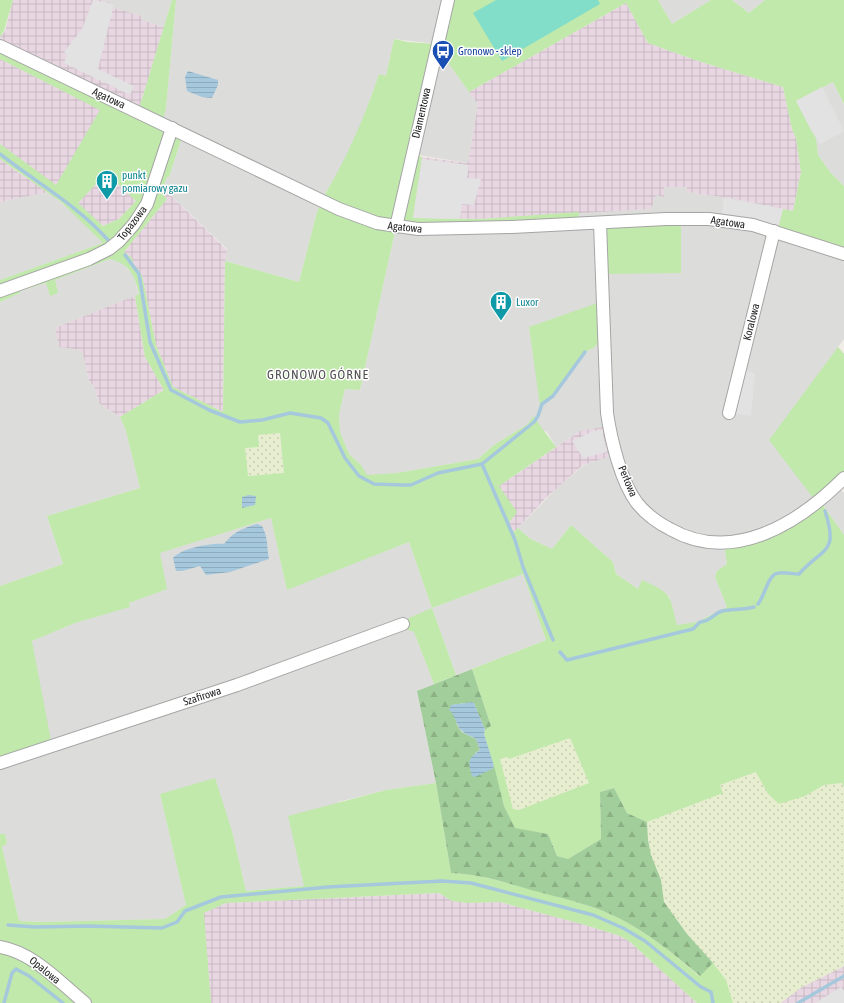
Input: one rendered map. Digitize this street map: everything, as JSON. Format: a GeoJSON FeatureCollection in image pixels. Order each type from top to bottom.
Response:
{"type":"FeatureCollection","features":[{"type":"Feature","properties":{"kind":"street","name":"Diamentowa"},"geometry":{"type":"LineString","coordinates":[[396,227],[448,0]]}},
{"type":"Feature","properties":{"kind":"street","name":"Agatowa"},"geometry":{"type":"LineString","coordinates":[[0,46],[344,212],[368,221],[396,227],[418,229],[465,229],[697,218],[734,222],[774,231],[844,254]]}},
{"type":"Feature","properties":{"kind":"street","name":"Topazowa"},"geometry":{"type":"LineString","coordinates":[[0,291],[89,259],[109,249],[119,241],[134,224],[147,204],[172,128]]}},
{"type":"Feature","properties":{"kind":"street","name":"Perłowa"},"geometry":{"type":"LineString","coordinates":[[600,223],[608,414],[611,435],[622,468],[630,490],[638,503],[656,520],[680,534],[702,542],[730,543],[753,538],[786,523],[813,506],[844,478]]}},
{"type":"Feature","properties":{"kind":"street","name":"Koralowa"},"geometry":{"type":"LineString","coordinates":[[729,413],[774,231]]}},
{"type":"Feature","properties":{"kind":"street","name":"Szafirowa"},"geometry":{"type":"LineString","coordinates":[[0,763],[237,685],[403,624]]}},
{"type":"Feature","properties":{"kind":"street","name":"Opalowa"},"geometry":{"type":"LineString","coordinates":[[0,947],[13,950],[29,957],[86,1003]]}},
{"type":"Feature","properties":{"kind":"shaded area"},"geometry":{"type":"Polygon","coordinates":[[[13,0],[101,0],[114,4],[114,8],[142,16],[141,20],[164,27],[138,112],[0,46],[0,37],[5,31],[13,0]]]}},
{"type":"Feature","properties":{"kind":"shaded area"},"geometry":{"type":"Polygon","coordinates":[[[93,0],[114,4],[98,69],[134,86],[130,95],[64,63],[67,54],[64,52],[82,29],[93,0]]]}},
{"type":"Feature","properties":{"kind":"shaded area"},"geometry":{"type":"Polygon","coordinates":[[[101,0],[172,0],[164,27],[141,20],[142,16],[113,8],[101,0]]]}},
{"type":"Feature","properties":{"kind":"shaded area"},"geometry":{"type":"Polygon","coordinates":[[[176,0],[448,0],[437,44],[394,39],[386,76],[379,74],[359,131],[339,171],[321,200],[325,203],[323,209],[319,207],[317,212],[299,282],[225,261],[227,249],[163,188],[167,177],[169,177],[181,140],[170,135],[161,124],[166,108],[176,0]]]}},
{"type":"Feature","properties":{"kind":"shaded area"},"geometry":{"type":"Polygon","coordinates":[[[658,0],[711,0],[672,24],[658,0]]]}},
{"type":"Feature","properties":{"kind":"shaded area"},"geometry":{"type":"Polygon","coordinates":[[[732,0],[765,0],[749,13],[732,0]]]}},
{"type":"Feature","properties":{"kind":"shaded area"},"geometry":{"type":"Polygon","coordinates":[[[626,3],[648,43],[695,60],[783,87],[792,129],[796,138],[801,172],[793,211],[734,199],[687,192],[687,187],[664,187],[664,197],[656,195],[651,209],[480,219],[413,218],[422,157],[468,163],[478,104],[469,92],[626,3]]]}},
{"type":"Feature","properties":{"kind":"shaded area"},"geometry":{"type":"Polygon","coordinates":[[[0,59],[101,110],[56,186],[0,144],[0,59]]]}},
{"type":"Feature","properties":{"kind":"shaded area"},"geometry":{"type":"Polygon","coordinates":[[[434,60],[449,64],[478,104],[468,163],[412,154],[434,60]]]}},
{"type":"Feature","properties":{"kind":"shaded area"},"geometry":{"type":"Polygon","coordinates":[[[833,82],[844,104],[844,186],[830,172],[818,155],[816,138],[796,101],[833,82]]]}},
{"type":"Feature","properties":{"kind":"shaded area"},"geometry":{"type":"Polygon","coordinates":[[[822,87],[844,131],[820,144],[796,101],[822,87]]]}},
{"type":"Feature","properties":{"kind":"shaded area"},"geometry":{"type":"Polygon","coordinates":[[[0,159],[19,173],[49,192],[0,202],[0,159]]]}},
{"type":"Feature","properties":{"kind":"shaded area"},"geometry":{"type":"Polygon","coordinates":[[[422,159],[469,165],[467,178],[481,179],[474,205],[462,204],[460,219],[413,218],[422,159]]]}},
{"type":"Feature","properties":{"kind":"shaded area"},"geometry":{"type":"Polygon","coordinates":[[[112,178],[136,201],[119,219],[103,226],[77,203],[96,184],[112,178]]]}},
{"type":"Feature","properties":{"kind":"shaded area"},"geometry":{"type":"Polygon","coordinates":[[[664,187],[687,187],[687,192],[734,199],[783,209],[777,232],[844,254],[844,339],[838,347],[844,354],[837,486],[844,493],[844,535],[820,501],[726,560],[727,564],[717,571],[715,577],[727,607],[697,622],[677,626],[669,596],[638,589],[616,574],[613,562],[571,525],[552,549],[529,538],[518,528],[556,489],[584,465],[595,461],[580,431],[556,447],[547,432],[528,424],[494,445],[478,459],[397,473],[367,476],[361,465],[349,454],[340,432],[339,414],[345,389],[360,390],[396,227],[579,224],[579,212],[651,209],[656,194],[664,197],[664,187]],[[529,327],[542,404],[553,396],[585,352],[595,347],[604,331],[529,327]]]}},
{"type":"Feature","properties":{"kind":"shaded area"},"geometry":{"type":"Polygon","coordinates":[[[165,190],[227,250],[225,261],[223,412],[173,387],[156,345],[142,275],[124,252],[167,199],[163,195],[165,190]]]}},
{"type":"Feature","properties":{"kind":"shaded area"},"geometry":{"type":"Polygon","coordinates":[[[49,192],[83,222],[103,243],[0,280],[0,202],[49,192]]]}},
{"type":"Feature","properties":{"kind":"shaded area"},"geometry":{"type":"Polygon","coordinates":[[[724,198],[783,209],[777,232],[721,220],[724,198]]]}},
{"type":"Feature","properties":{"kind":"shaded area"},"geometry":{"type":"Polygon","coordinates":[[[110,259],[120,261],[133,274],[139,295],[55,328],[60,347],[80,350],[83,354],[89,381],[94,386],[99,403],[120,417],[126,431],[140,488],[47,516],[63,564],[0,586],[0,302],[20,293],[20,291],[47,283],[50,295],[55,280],[110,259]]]}},
{"type":"Feature","properties":{"kind":"shaded area"},"geometry":{"type":"Polygon","coordinates":[[[135,296],[145,357],[164,390],[120,417],[99,403],[94,386],[89,381],[83,354],[80,350],[59,347],[55,328],[135,296]]]}},
{"type":"Feature","properties":{"kind":"shaded area"},"geometry":{"type":"Polygon","coordinates":[[[740,367],[755,374],[751,416],[725,411],[740,367]]]}},
{"type":"Feature","properties":{"kind":"shaded area"},"geometry":{"type":"Polygon","coordinates":[[[609,426],[617,454],[583,465],[546,498],[514,532],[508,524],[499,486],[580,431],[609,426]]]}},
{"type":"Feature","properties":{"kind":"shaded area"},"geometry":{"type":"Polygon","coordinates":[[[602,430],[607,452],[583,458],[572,441],[593,431],[602,430]]]}},
{"type":"Feature","properties":{"kind":"shaded area"},"geometry":{"type":"Polygon","coordinates":[[[271,518],[287,589],[409,542],[432,608],[405,628],[414,632],[434,684],[417,691],[436,783],[386,790],[338,802],[304,886],[246,891],[232,831],[160,794],[186,905],[165,919],[43,922],[19,921],[2,847],[7,843],[5,834],[0,834],[0,763],[35,659],[32,641],[75,623],[130,606],[129,603],[166,589],[159,553],[271,518]]]}},
{"type":"Feature","properties":{"kind":"shaded area"},"geometry":{"type":"Polygon","coordinates":[[[523,574],[546,640],[456,675],[432,608],[523,574]]]}},
{"type":"Feature","properties":{"kind":"shaded area"},"geometry":{"type":"Polygon","coordinates":[[[439,893],[452,901],[467,903],[500,902],[620,936],[629,941],[697,1003],[211,1003],[203,913],[226,903],[439,893]]]}},
{"type":"Feature","properties":{"kind":"shaded area"},"geometry":{"type":"Polygon","coordinates":[[[844,966],[844,1003],[780,1003],[802,987],[844,966]]]}},
{"type":"Feature","properties":{"kind":"shaded area"},"geometry":{"type":"Polygon","coordinates":[[[841,987],[844,991],[844,1003],[815,1003],[841,987]]]}},
{"type":"Feature","properties":{"kind":"green space"},"geometry":{"type":"Polygon","coordinates":[[[0,0],[13,0],[4,31],[0,37],[0,0]]]}},
{"type":"Feature","properties":{"kind":"green space"},"geometry":{"type":"Polygon","coordinates":[[[172,0],[176,0],[166,108],[162,123],[170,135],[181,140],[169,177],[167,177],[163,188],[165,190],[163,195],[167,199],[124,252],[132,258],[133,263],[142,275],[156,345],[173,387],[223,412],[225,261],[299,282],[317,212],[319,207],[323,209],[325,203],[321,201],[354,139],[379,74],[386,76],[394,39],[408,42],[437,44],[448,0],[658,0],[672,24],[711,0],[732,0],[749,13],[765,0],[844,0],[844,104],[833,82],[796,101],[816,138],[818,155],[830,172],[844,186],[844,254],[777,232],[783,209],[793,211],[801,172],[796,138],[792,129],[783,87],[695,60],[648,43],[626,3],[469,92],[449,64],[434,60],[412,154],[422,157],[413,218],[480,219],[579,212],[579,224],[396,227],[360,390],[345,389],[339,414],[340,432],[349,454],[361,465],[367,475],[397,473],[478,459],[494,445],[528,424],[533,416],[556,447],[499,486],[517,512],[508,524],[514,532],[518,528],[529,538],[552,549],[571,525],[613,562],[616,574],[638,589],[642,580],[665,592],[671,601],[677,625],[697,622],[727,607],[715,577],[717,571],[727,564],[724,544],[739,542],[817,503],[769,440],[838,347],[844,354],[844,478],[820,501],[844,535],[844,787],[842,783],[824,785],[805,796],[779,804],[768,794],[756,772],[720,785],[723,793],[647,822],[627,813],[614,788],[600,792],[601,839],[568,859],[557,856],[548,834],[515,829],[504,806],[484,734],[485,730],[491,726],[472,669],[546,640],[523,574],[432,608],[409,542],[287,590],[271,518],[160,553],[167,589],[129,603],[130,607],[75,623],[32,641],[52,746],[0,763],[0,586],[63,564],[47,516],[140,488],[126,431],[120,417],[164,390],[145,357],[135,296],[139,294],[136,282],[127,268],[117,261],[110,259],[55,280],[58,293],[50,296],[46,283],[20,291],[20,293],[0,302],[0,280],[103,243],[61,202],[0,159],[0,144],[56,185],[100,110],[0,59],[0,46],[138,112],[172,0]],[[112,178],[96,184],[78,203],[103,226],[119,219],[136,201],[112,178]],[[280,433],[258,435],[259,447],[245,448],[248,476],[284,473],[280,433]],[[570,738],[509,759],[507,757],[500,759],[513,809],[519,810],[589,783],[570,738]]]}},
{"type":"Feature","properties":{"kind":"green space"},"geometry":{"type":"Polygon","coordinates":[[[496,0],[598,0],[600,4],[502,61],[473,13],[496,0]]]}},
{"type":"Feature","properties":{"kind":"green space"},"geometry":{"type":"Polygon","coordinates":[[[600,223],[681,225],[681,273],[602,274],[600,223]]]}},
{"type":"Feature","properties":{"kind":"green space"},"geometry":{"type":"Polygon","coordinates":[[[603,301],[604,331],[595,347],[585,352],[553,396],[540,406],[529,327],[603,301]]]}},
{"type":"Feature","properties":{"kind":"green space"},"geometry":{"type":"Polygon","coordinates":[[[280,433],[284,473],[247,476],[245,448],[259,447],[258,435],[280,433]]]}},
{"type":"Feature","properties":{"kind":"green space"},"geometry":{"type":"Polygon","coordinates":[[[432,608],[456,675],[434,684],[414,632],[405,629],[402,621],[432,608]]]}},
{"type":"Feature","properties":{"kind":"green space"},"geometry":{"type":"Polygon","coordinates":[[[472,669],[491,726],[485,730],[474,703],[472,702],[452,705],[457,725],[462,732],[476,739],[480,750],[475,753],[492,769],[494,766],[504,806],[515,828],[548,834],[557,856],[568,859],[601,839],[600,792],[614,788],[627,813],[647,822],[651,855],[661,880],[664,902],[687,934],[713,963],[700,976],[646,934],[610,914],[581,903],[501,881],[451,873],[436,783],[417,691],[472,669]]]}},
{"type":"Feature","properties":{"kind":"green space"},"geometry":{"type":"Polygon","coordinates":[[[570,738],[589,783],[519,811],[513,809],[500,759],[507,757],[509,759],[570,738]]]}},
{"type":"Feature","properties":{"kind":"green space"},"geometry":{"type":"Polygon","coordinates":[[[757,772],[768,794],[805,796],[824,785],[842,783],[844,787],[844,966],[802,987],[780,1003],[733,1003],[726,980],[687,934],[663,902],[661,880],[651,855],[648,840],[647,822],[722,793],[720,785],[757,772]]]}},
{"type":"Feature","properties":{"kind":"green space"},"geometry":{"type":"Polygon","coordinates":[[[215,778],[232,831],[246,891],[304,886],[288,816],[386,790],[436,783],[451,873],[472,875],[503,882],[582,904],[610,914],[646,934],[699,976],[713,963],[726,980],[733,1003],[697,1003],[629,941],[620,936],[500,902],[467,903],[452,901],[439,893],[226,903],[204,913],[211,1003],[0,1003],[0,834],[5,834],[7,843],[2,847],[19,921],[43,922],[165,919],[186,905],[160,794],[215,778]]]}},
{"type":"Feature","properties":{"kind":"water"},"geometry":{"type":"Polygon","coordinates":[[[188,71],[218,80],[218,85],[212,98],[202,97],[187,91],[185,77],[188,71]]]}},
{"type":"Feature","properties":{"kind":"water"},"geometry":{"type":"Polygon","coordinates":[[[249,495],[256,496],[255,505],[242,508],[242,497],[249,495]]]}},
{"type":"Feature","properties":{"kind":"water"},"geometry":{"type":"Polygon","coordinates":[[[257,524],[262,526],[264,531],[269,559],[230,572],[206,575],[200,566],[182,571],[176,571],[173,558],[177,554],[197,547],[212,544],[224,544],[238,531],[257,524]]]}},
{"type":"Feature","properties":{"kind":"water"},"geometry":{"type":"Polygon","coordinates":[[[474,703],[485,730],[484,734],[494,766],[492,769],[475,777],[472,776],[469,764],[471,758],[480,750],[476,739],[465,734],[460,729],[449,710],[451,705],[474,703]]]}},
{"type":"Feature","properties":{"kind":"waterway"},"geometry":{"type":"LineString","coordinates":[[0,154],[70,205],[96,227],[108,240]]}},
{"type":"Feature","properties":{"kind":"waterway"},"geometry":{"type":"LineString","coordinates":[[125,255],[139,274],[150,342],[171,390],[209,410],[240,422],[262,420],[290,413],[321,418],[328,423],[345,458],[359,476],[374,484],[411,485],[438,473],[482,464],[534,422],[538,416],[542,404],[553,396],[585,352]]}},
{"type":"Feature","properties":{"kind":"waterway"},"geometry":{"type":"LineString","coordinates":[[482,464],[515,540],[523,567],[553,640]]}},
{"type":"Feature","properties":{"kind":"waterway"},"geometry":{"type":"LineString","coordinates":[[758,604],[769,581],[775,574],[799,574],[826,548],[829,543],[830,535],[825,511]]}},
{"type":"Feature","properties":{"kind":"waterway"},"geometry":{"type":"LineString","coordinates":[[560,652],[567,660],[693,629],[700,622],[706,621],[722,611],[754,607]]}},
{"type":"Feature","properties":{"kind":"waterway"},"geometry":{"type":"LineString","coordinates":[[8,925],[35,927],[88,926],[162,928],[177,922],[185,911],[221,897],[328,887],[442,881],[471,883],[593,915],[623,928],[645,941],[701,987],[711,992],[713,1003]]}},
{"type":"Feature","properties":{"kind":"waterway"},"geometry":{"type":"LineString","coordinates":[[4,1003],[12,973],[16,969],[29,976],[63,1003]]}},
{"type":"Feature","properties":{"kind":"waterway"},"geometry":{"type":"LineString","coordinates":[[798,1003],[844,976]]}},
{"type":"Feature","properties":{"kind":"place","name":"Gronowo - sklep"},"geometry":{"type":"Point","coordinates":[443,70]}},
{"type":"Feature","properties":{"kind":"place","name":"punkt pomiarowy gazu"},"geometry":{"type":"Point","coordinates":[107,200]}},
{"type":"Feature","properties":{"kind":"place","name":"Luxor"},"geometry":{"type":"Point","coordinates":[501,322]}},
{"type":"Feature","properties":{"kind":"district","name":"GRONOWO GÓRNE"},"geometry":{"type":"Point","coordinates":[318,374]}}]}
